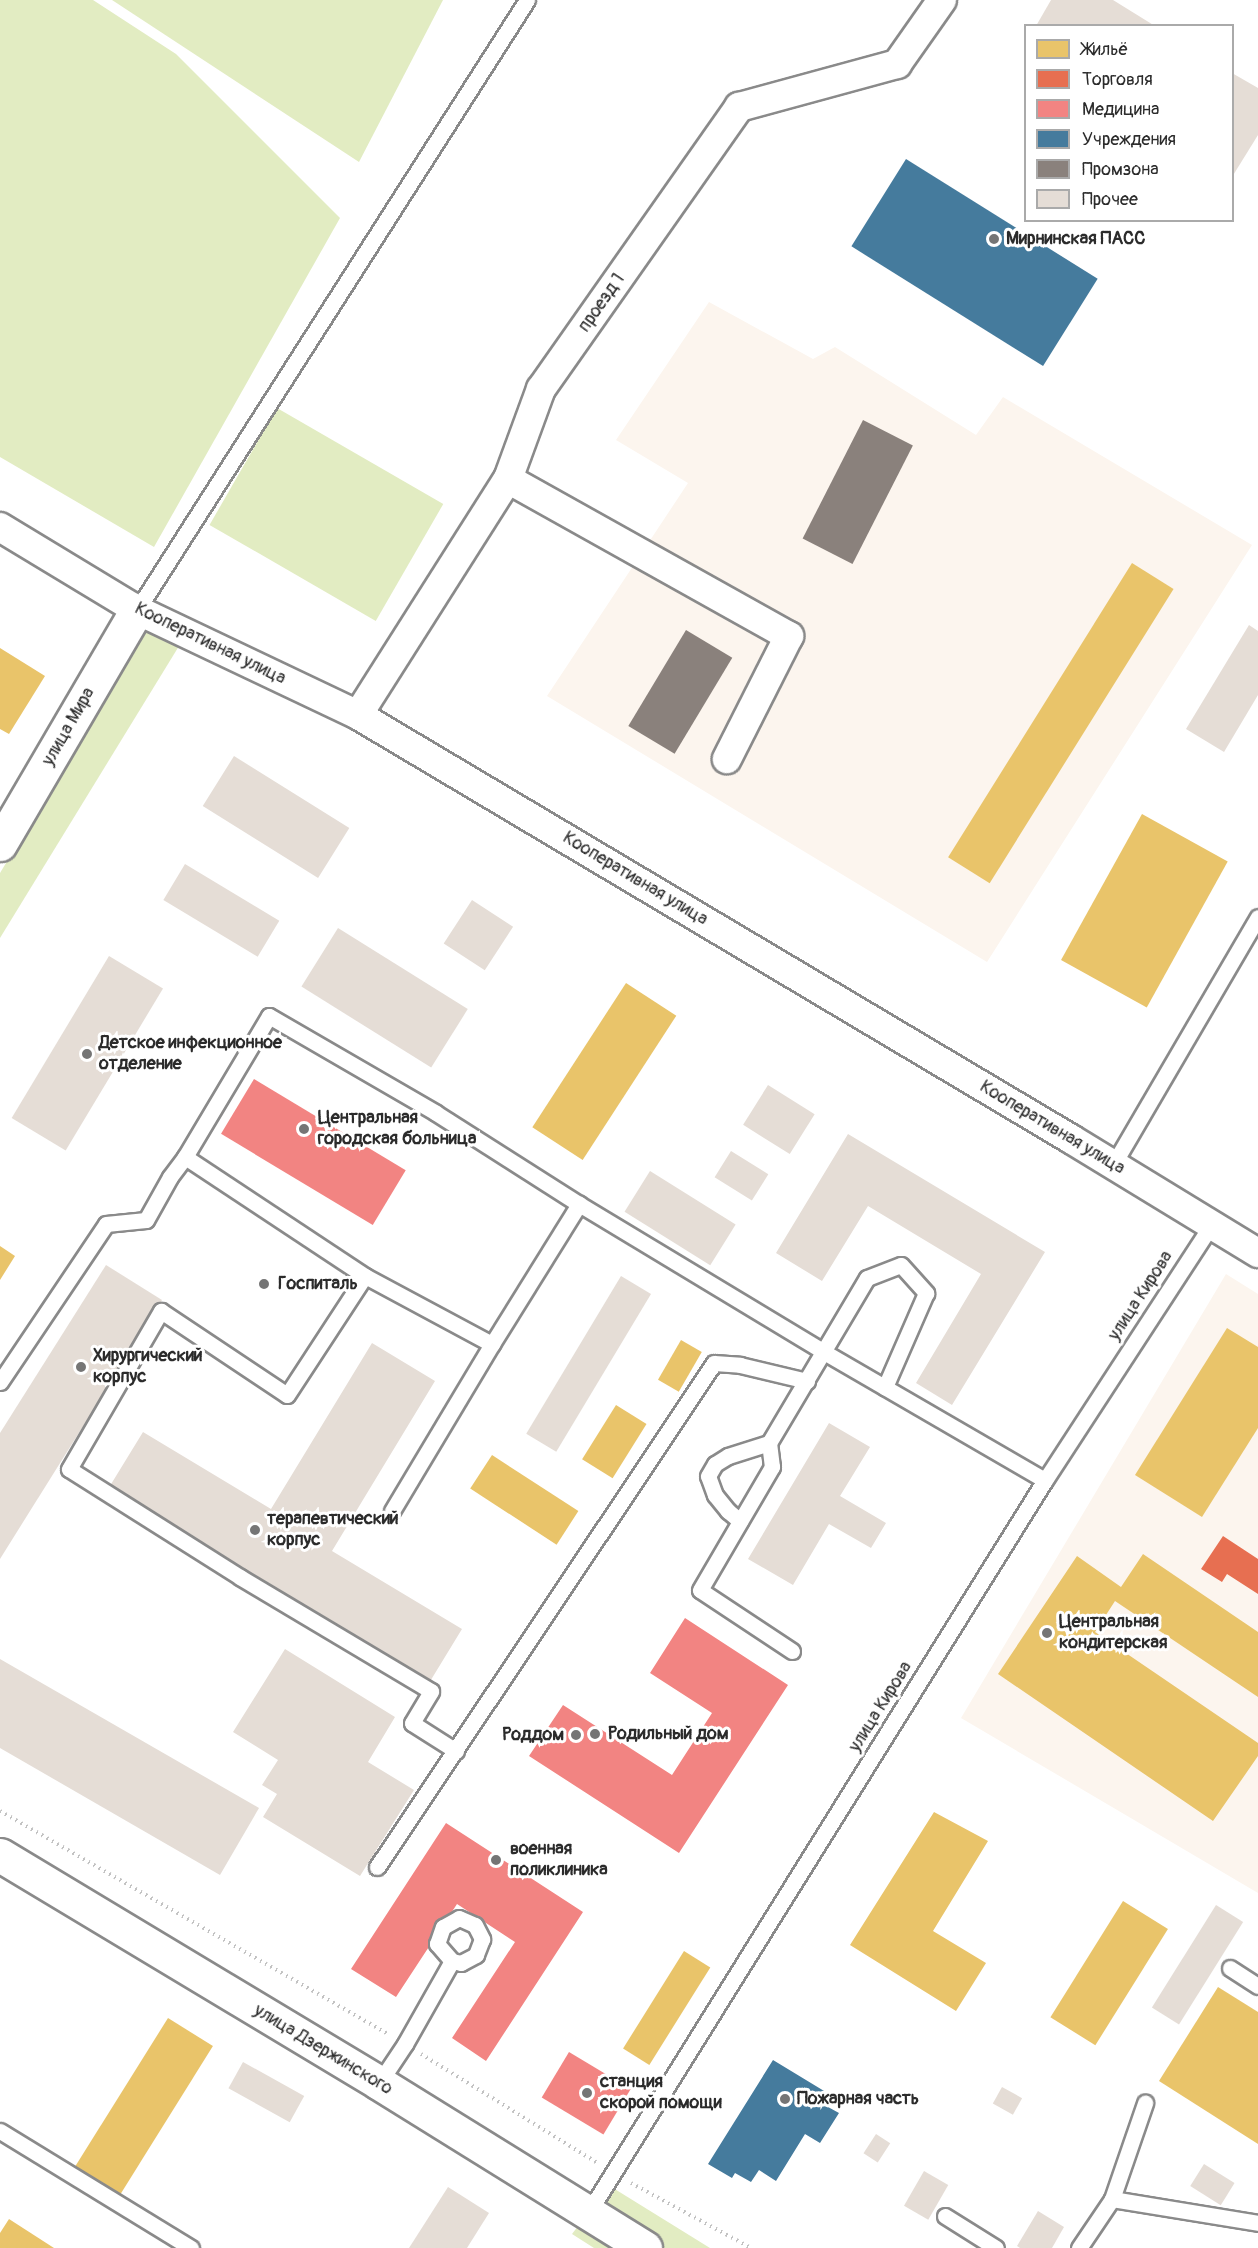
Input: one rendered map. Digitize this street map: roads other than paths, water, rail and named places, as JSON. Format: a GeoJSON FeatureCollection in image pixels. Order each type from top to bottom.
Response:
{"type":"FeatureCollection","features":[{"type":"Feature","properties":{"kind":"street","name":"проезд 1"},"geometry":{"type":"LineString","coordinates":[[358,715],[508,479],[541,389],[739,107],[897,64],[942,0]]}},
{"type":"Feature","properties":{"kind":"street"},"geometry":{"type":"LineString","coordinates":[[508,479],[789,636],[727,759]]}},
{"type":"Feature","properties":{"kind":"street","name":"Кооперативная улица"},"geometry":{"type":"LineString","coordinates":[[0,527],[137,610],[358,715],[1258,1253]]}},
{"type":"Feature","properties":{"kind":"street","name":"улица Мира"},"geometry":{"type":"LineString","coordinates":[[0,844],[137,610]]}},
{"type":"Feature","properties":{"kind":"street","name":"улица Дзержинского"},"geometry":{"type":"LineString","coordinates":[[0,1855],[379,2083],[645,2248]]}},
{"type":"Feature","properties":{"kind":"lane"},"geometry":{"type":"LineString","coordinates":[[137,610],[527,0]]}},
{"type":"Feature","properties":{"kind":"lane"},"geometry":{"type":"LineString","coordinates":[[1113,1165],[1258,917]]}},
{"type":"Feature","properties":{"kind":"lane"},"geometry":{"type":"LineString","coordinates":[[0,1382],[106,1224],[146,1220],[269,1016],[436,1113],[579,1204],[824,1352],[1045,1480]]}},
{"type":"Feature","properties":{"kind":"lane"},"geometry":{"type":"LineString","coordinates":[[185,1157],[365,1276],[492,1344]]}},
{"type":"Feature","properties":{"kind":"lane"},"geometry":{"type":"LineString","coordinates":[[392,1511],[579,1204]]}},
{"type":"Feature","properties":{"kind":"lane","name":"улица Кирова"},"geometry":{"type":"LineString","coordinates":[[588,2213],[1045,1480],[1211,1224]]}},
{"type":"Feature","properties":{"kind":"lane"},"geometry":{"type":"LineString","coordinates":[[792,1651],[700,1590],[772,1467],[769,1443],[867,1278],[901,1264],[926,1293],[885,1387]]}},
{"type":"Feature","properties":{"kind":"lane"},"geometry":{"type":"LineString","coordinates":[[365,1276],[287,1395],[161,1311],[69,1469],[240,1577],[430,1690],[412,1723],[456,1751]]}},
{"type":"Feature","properties":{"kind":"lane"},"geometry":{"type":"LineString","coordinates":[[377,1867],[714,1363],[740,1365],[807,1381]]}},
{"type":"Feature","properties":{"kind":"lane"},"geometry":{"type":"LineString","coordinates":[[740,1521],[715,1495],[708,1476],[716,1464],[728,1456],[769,1443]]}},
{"type":"Feature","properties":{"kind":"lane"},"geometry":{"type":"LineString","coordinates":[[379,2083],[405,2044],[452,1961]]}},
{"type":"Feature","properties":{"kind":"lane"},"geometry":{"type":"LineString","coordinates":[[1230,1968],[1258,1986]]}},
{"type":"Feature","properties":{"kind":"lane"},"geometry":{"type":"LineString","coordinates":[[1079,2248],[1112,2199],[1145,2103]]}},
{"type":"Feature","properties":{"kind":"lane"},"geometry":{"type":"LineString","coordinates":[[0,2131],[191,2248]]}},
{"type":"Feature","properties":{"kind":"lane"},"geometry":{"type":"LineString","coordinates":[[1112,2199],[1258,2223]]}},
{"type":"Feature","properties":{"kind":"lane"},"geometry":{"type":"LineString","coordinates":[[945,2216],[996,2248]]}},
{"type":"Feature","properties":{"kind":"place","name":"Мирнинская ПАСС"},"geometry":{"type":"Point","coordinates":[994,239]}},
{"type":"Feature","properties":{"kind":"place","name":"Детское инфекционное отделение"},"geometry":{"type":"Point","coordinates":[87,1054]}},
{"type":"Feature","properties":{"kind":"place","name":"Центральная городская больница"},"geometry":{"type":"Point","coordinates":[304,1129]}},
{"type":"Feature","properties":{"kind":"place","name":"Госпиталь"},"geometry":{"type":"Point","coordinates":[264,1284]}},
{"type":"Feature","properties":{"kind":"place","name":"Хирургический корпус"},"geometry":{"type":"Point","coordinates":[81,1367]}},
{"type":"Feature","properties":{"kind":"place","name":"терапевтический корпус"},"geometry":{"type":"Point","coordinates":[255,1530]}},
{"type":"Feature","properties":{"kind":"place","name":"Центральная кондитерская"},"geometry":{"type":"Point","coordinates":[1047,1633]}},
{"type":"Feature","properties":{"kind":"place","name":"Родильный дом"},"geometry":{"type":"Point","coordinates":[595,1734]}},
{"type":"Feature","properties":{"kind":"place","name":"Роддом"},"geometry":{"type":"Point","coordinates":[576,1735]}},
{"type":"Feature","properties":{"kind":"place","name":"военная поликлиника"},"geometry":{"type":"Point","coordinates":[496,1860]}},
{"type":"Feature","properties":{"kind":"place","name":"станция скорой помощи"},"geometry":{"type":"Point","coordinates":[587,2093]}},
{"type":"Feature","properties":{"kind":"place","name":"Пожарная часть"},"geometry":{"type":"Point","coordinates":[785,2099]}}]}
